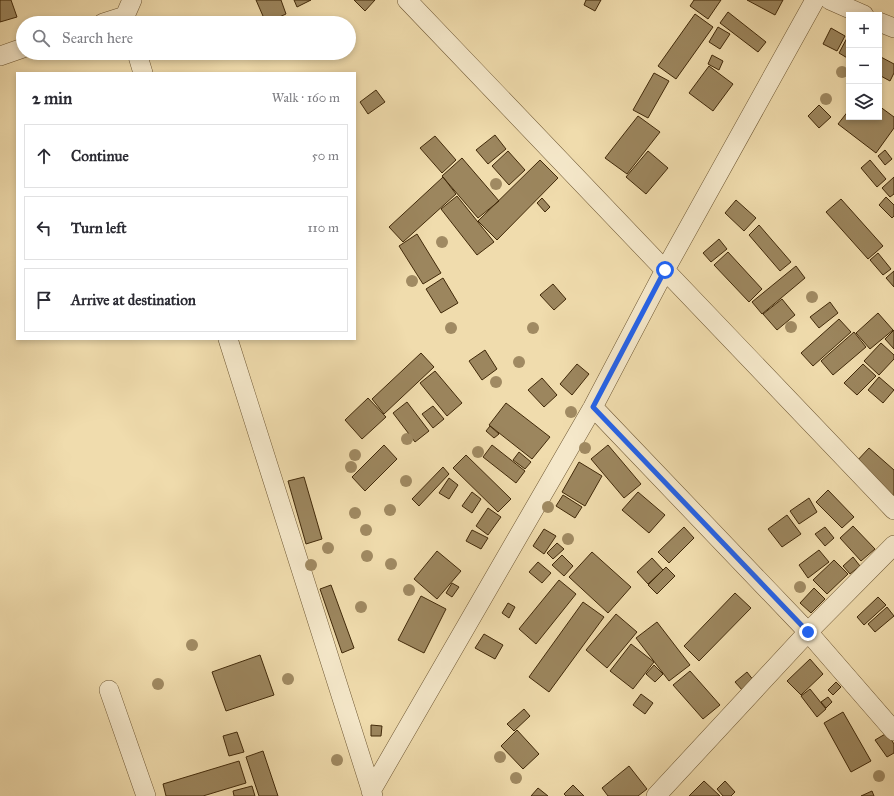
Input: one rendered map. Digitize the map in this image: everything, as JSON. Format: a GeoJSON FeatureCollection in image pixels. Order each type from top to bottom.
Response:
{"type":"FeatureCollection","features":[{"type":"Feature","properties":{"kind":"street"},"geometry":{"type":"LineString","coordinates":[[407,0],[894,510]]}},
{"type":"Feature","properties":{"kind":"street"},"geometry":{"type":"LineString","coordinates":[[372,793],[593,407],[665,270],[816,0]]}},
{"type":"Feature","properties":{"kind":"street"},"geometry":{"type":"LineString","coordinates":[[830,0],[857,12]]}},
{"type":"Feature","properties":{"kind":"street"},"geometry":{"type":"LineString","coordinates":[[882,23],[894,28]]}},
{"type":"Feature","properties":{"kind":"street"},"geometry":{"type":"LineString","coordinates":[[0,56],[16,50]]}},
{"type":"Feature","properties":{"kind":"street"},"geometry":{"type":"LineString","coordinates":[[139,60],[143,72]]}},
{"type":"Feature","properties":{"kind":"street"},"geometry":{"type":"LineString","coordinates":[[228,340],[372,793]]}},
{"type":"Feature","properties":{"kind":"street"},"geometry":{"type":"LineString","coordinates":[[593,407],[808,632],[894,731]]}},
{"type":"Feature","properties":{"kind":"street"},"geometry":{"type":"LineString","coordinates":[[656,796],[808,632],[894,545]]}},
{"type":"Feature","properties":{"kind":"street"},"geometry":{"type":"LineString","coordinates":[[109,690],[146,796]]}},
{"type":"Feature","properties":{"kind":"building"},"geometry":{"type":"Polygon","coordinates":[[[0,0],[11,0],[16,17],[0,22],[0,0]]]}},
{"type":"Feature","properties":{"kind":"building"},"geometry":{"type":"Polygon","coordinates":[[[256,0],[281,0],[286,14],[282,16],[263,16],[256,0]]]}},
{"type":"Feature","properties":{"kind":"building"},"geometry":{"type":"Polygon","coordinates":[[[294,0],[311,0],[297,7],[294,0]]]}},
{"type":"Feature","properties":{"kind":"building"},"geometry":{"type":"Polygon","coordinates":[[[354,0],[375,0],[365,11],[354,0]]]}},
{"type":"Feature","properties":{"kind":"building"},"geometry":{"type":"Polygon","coordinates":[[[586,0],[601,0],[595,11],[584,5],[586,0]]]}},
{"type":"Feature","properties":{"kind":"building"},"geometry":{"type":"Polygon","coordinates":[[[694,0],[721,0],[708,19],[690,6],[694,0]]]}},
{"type":"Feature","properties":{"kind":"building"},"geometry":{"type":"Polygon","coordinates":[[[747,0],[783,0],[775,15],[747,0]]]}},
{"type":"Feature","properties":{"kind":"building"},"geometry":{"type":"Polygon","coordinates":[[[728,12],[766,42],[758,52],[720,23],[728,12]]]}},
{"type":"Feature","properties":{"kind":"building"},"geometry":{"type":"Polygon","coordinates":[[[695,14],[713,27],[676,79],[658,66],[695,14]]]}},
{"type":"Feature","properties":{"kind":"building"},"geometry":{"type":"Polygon","coordinates":[[[718,27],[730,34],[720,49],[709,42],[718,27]]]}},
{"type":"Feature","properties":{"kind":"building"},"geometry":{"type":"Polygon","coordinates":[[[831,28],[845,36],[837,51],[823,44],[831,28]]]}},
{"type":"Feature","properties":{"kind":"building"},"geometry":{"type":"Polygon","coordinates":[[[846,40],[846,57],[839,53],[846,40]]]}},
{"type":"Feature","properties":{"kind":"building"},"geometry":{"type":"Polygon","coordinates":[[[712,55],[723,61],[719,70],[708,64],[712,55]]]}},
{"type":"Feature","properties":{"kind":"building"},"geometry":{"type":"Polygon","coordinates":[[[882,58],[894,64],[894,73],[890,81],[882,77],[882,58]]]}},
{"type":"Feature","properties":{"kind":"building"},"geometry":{"type":"Polygon","coordinates":[[[709,66],[733,84],[713,111],[689,93],[709,66]]]}},
{"type":"Feature","properties":{"kind":"building"},"geometry":{"type":"Polygon","coordinates":[[[654,73],[669,81],[648,118],[633,110],[654,73]]]}},
{"type":"Feature","properties":{"kind":"building"},"geometry":{"type":"Polygon","coordinates":[[[376,90],[385,102],[368,114],[360,102],[376,90]]]}},
{"type":"Feature","properties":{"kind":"building"},"geometry":{"type":"Polygon","coordinates":[[[819,105],[831,117],[819,128],[808,116],[819,105]]]}},
{"type":"Feature","properties":{"kind":"building"},"geometry":{"type":"Polygon","coordinates":[[[882,108],[894,117],[894,128],[876,153],[838,124],[846,114],[846,120],[882,120],[882,108]]]}},
{"type":"Feature","properties":{"kind":"building"},"geometry":{"type":"Polygon","coordinates":[[[638,116],[660,132],[627,174],[605,158],[638,116]]]}},
{"type":"Feature","properties":{"kind":"building"},"geometry":{"type":"Polygon","coordinates":[[[495,135],[506,149],[488,164],[476,150],[495,135]]]}},
{"type":"Feature","properties":{"kind":"building"},"geometry":{"type":"Polygon","coordinates":[[[435,136],[456,160],[442,173],[420,148],[435,136]]]}},
{"type":"Feature","properties":{"kind":"building"},"geometry":{"type":"Polygon","coordinates":[[[885,150],[892,159],[885,165],[878,156],[885,150]]]}},
{"type":"Feature","properties":{"kind":"building"},"geometry":{"type":"Polygon","coordinates":[[[508,151],[525,170],[509,185],[492,166],[508,151]]]}},
{"type":"Feature","properties":{"kind":"building"},"geometry":{"type":"Polygon","coordinates":[[[648,151],[668,168],[646,194],[626,177],[648,151]]]}},
{"type":"Feature","properties":{"kind":"building"},"geometry":{"type":"Polygon","coordinates":[[[462,158],[499,201],[478,218],[442,176],[462,158]]]}},
{"type":"Feature","properties":{"kind":"building"},"geometry":{"type":"Polygon","coordinates":[[[540,160],[558,178],[497,240],[478,221],[540,160]]]}},
{"type":"Feature","properties":{"kind":"building"},"geometry":{"type":"Polygon","coordinates":[[[870,160],[886,179],[877,187],[861,168],[870,160]]]}},
{"type":"Feature","properties":{"kind":"building"},"geometry":{"type":"Polygon","coordinates":[[[443,177],[456,194],[403,242],[389,227],[443,177]]]}},
{"type":"Feature","properties":{"kind":"building"},"geometry":{"type":"Polygon","coordinates":[[[894,177],[894,194],[890,197],[882,188],[894,177]]]}},
{"type":"Feature","properties":{"kind":"building"},"geometry":{"type":"Polygon","coordinates":[[[457,196],[494,242],[477,255],[441,209],[457,196]]]}},
{"type":"Feature","properties":{"kind":"building"},"geometry":{"type":"Polygon","coordinates":[[[886,197],[894,205],[894,216],[892,218],[879,205],[886,197]]]}},
{"type":"Feature","properties":{"kind":"building"},"geometry":{"type":"Polygon","coordinates":[[[542,198],[550,207],[545,212],[537,203],[542,198]]]}},
{"type":"Feature","properties":{"kind":"building"},"geometry":{"type":"Polygon","coordinates":[[[841,199],[883,246],[868,259],[826,212],[841,199]]]}},
{"type":"Feature","properties":{"kind":"building"},"geometry":{"type":"Polygon","coordinates":[[[736,200],[756,218],[744,231],[725,213],[736,200]]]}},
{"type":"Feature","properties":{"kind":"building"},"geometry":{"type":"Polygon","coordinates":[[[759,225],[791,262],[780,271],[749,235],[759,225]]]}},
{"type":"Feature","properties":{"kind":"building"},"geometry":{"type":"Polygon","coordinates":[[[417,234],[441,273],[423,284],[399,246],[417,234]]]}},
{"type":"Feature","properties":{"kind":"building"},"geometry":{"type":"Polygon","coordinates":[[[719,239],[727,249],[711,262],[703,253],[719,239]]]}},
{"type":"Feature","properties":{"kind":"building"},"geometry":{"type":"Polygon","coordinates":[[[728,252],[762,289],[749,302],[714,265],[728,252]]]}},
{"type":"Feature","properties":{"kind":"building"},"geometry":{"type":"Polygon","coordinates":[[[878,253],[891,269],[883,275],[870,260],[878,253]]]}},
{"type":"Feature","properties":{"kind":"building"},"geometry":{"type":"Polygon","coordinates":[[[796,266],[805,278],[762,314],[752,302],[796,266]]]}},
{"type":"Feature","properties":{"kind":"building"},"geometry":{"type":"Polygon","coordinates":[[[894,271],[894,287],[886,278],[894,271]]]}},
{"type":"Feature","properties":{"kind":"building"},"geometry":{"type":"Polygon","coordinates":[[[443,278],[458,303],[441,313],[426,289],[443,278]]]}},
{"type":"Feature","properties":{"kind":"building"},"geometry":{"type":"Polygon","coordinates":[[[553,284],[566,299],[554,310],[540,295],[553,284]]]}},
{"type":"Feature","properties":{"kind":"building"},"geometry":{"type":"Polygon","coordinates":[[[782,299],[795,315],[777,330],[763,314],[782,299]]]}},
{"type":"Feature","properties":{"kind":"building"},"geometry":{"type":"Polygon","coordinates":[[[830,302],[838,313],[819,328],[810,317],[830,302]]]}},
{"type":"Feature","properties":{"kind":"building"},"geometry":{"type":"Polygon","coordinates":[[[878,313],[893,330],[870,349],[856,333],[878,313]]]}},
{"type":"Feature","properties":{"kind":"building"},"geometry":{"type":"Polygon","coordinates":[[[839,319],[851,332],[813,366],[801,353],[839,319]]]}},
{"type":"Feature","properties":{"kind":"building"},"geometry":{"type":"Polygon","coordinates":[[[894,330],[894,349],[885,339],[894,330]]]}},
{"type":"Feature","properties":{"kind":"building"},"geometry":{"type":"Polygon","coordinates":[[[854,332],[866,347],[833,375],[821,361],[854,332]]]}},
{"type":"Feature","properties":{"kind":"building"},"geometry":{"type":"Polygon","coordinates":[[[881,343],[894,355],[894,359],[879,375],[864,361],[881,343]]]}},
{"type":"Feature","properties":{"kind":"building"},"geometry":{"type":"Polygon","coordinates":[[[485,350],[497,369],[482,380],[469,361],[485,350]]]}},
{"type":"Feature","properties":{"kind":"building"},"geometry":{"type":"Polygon","coordinates":[[[421,353],[434,367],[384,414],[372,399],[421,353]]]}},
{"type":"Feature","properties":{"kind":"building"},"geometry":{"type":"Polygon","coordinates":[[[577,364],[589,374],[572,395],[560,384],[577,364]]]}},
{"type":"Feature","properties":{"kind":"building"},"geometry":{"type":"Polygon","coordinates":[[[863,364],[876,376],[857,395],[844,383],[863,364]]]}},
{"type":"Feature","properties":{"kind":"building"},"geometry":{"type":"Polygon","coordinates":[[[435,371],[462,403],[447,416],[420,383],[435,371]]]}},
{"type":"Feature","properties":{"kind":"building"},"geometry":{"type":"Polygon","coordinates":[[[879,377],[894,390],[883,403],[868,390],[879,377]]]}},
{"type":"Feature","properties":{"kind":"building"},"geometry":{"type":"Polygon","coordinates":[[[542,378],[557,395],[544,407],[528,390],[542,378]]]}},
{"type":"Feature","properties":{"kind":"building"},"geometry":{"type":"Polygon","coordinates":[[[368,398],[386,417],[362,439],[345,420],[368,398]]]}},
{"type":"Feature","properties":{"kind":"building"},"geometry":{"type":"Polygon","coordinates":[[[407,402],[429,431],[415,442],[393,413],[407,402]]]}},
{"type":"Feature","properties":{"kind":"building"},"geometry":{"type":"Polygon","coordinates":[[[506,403],[550,437],[532,459],[489,425],[506,403]]]}},
{"type":"Feature","properties":{"kind":"building"},"geometry":{"type":"Polygon","coordinates":[[[433,406],[444,419],[433,428],[422,414],[433,406]]]}},
{"type":"Feature","properties":{"kind":"building"},"geometry":{"type":"Polygon","coordinates":[[[490,426],[499,434],[494,438],[486,431],[490,426]]]}},
{"type":"Feature","properties":{"kind":"building"},"geometry":{"type":"Polygon","coordinates":[[[384,445],[397,459],[365,491],[352,477],[384,445]]]}},
{"type":"Feature","properties":{"kind":"building"},"geometry":{"type":"Polygon","coordinates":[[[492,445],[525,471],[516,483],[483,457],[492,445]]]}},
{"type":"Feature","properties":{"kind":"building"},"geometry":{"type":"Polygon","coordinates":[[[608,445],[641,484],[624,498],[591,459],[608,445]]]}},
{"type":"Feature","properties":{"kind":"building"},"geometry":{"type":"Polygon","coordinates":[[[869,448],[894,470],[894,498],[855,463],[869,448]]]}},
{"type":"Feature","properties":{"kind":"building"},"geometry":{"type":"Polygon","coordinates":[[[519,452],[531,462],[525,469],[513,460],[519,452]]]}},
{"type":"Feature","properties":{"kind":"building"},"geometry":{"type":"Polygon","coordinates":[[[466,455],[511,499],[498,512],[453,468],[466,455]]]}},
{"type":"Feature","properties":{"kind":"building"},"geometry":{"type":"Polygon","coordinates":[[[579,462],[602,476],[585,506],[562,492],[579,462]]]}},
{"type":"Feature","properties":{"kind":"building"},"geometry":{"type":"Polygon","coordinates":[[[443,467],[449,474],[419,506],[412,499],[443,467]]]}},
{"type":"Feature","properties":{"kind":"building"},"geometry":{"type":"Polygon","coordinates":[[[304,477],[322,539],[306,544],[288,481],[304,477]]]}},
{"type":"Feature","properties":{"kind":"building"},"geometry":{"type":"Polygon","coordinates":[[[449,478],[458,485],[449,499],[439,493],[449,478]]]}},
{"type":"Feature","properties":{"kind":"building"},"geometry":{"type":"Polygon","coordinates":[[[828,490],[854,517],[842,528],[816,502],[828,490]]]}},
{"type":"Feature","properties":{"kind":"building"},"geometry":{"type":"Polygon","coordinates":[[[472,492],[481,499],[472,513],[462,506],[472,492]]]}},
{"type":"Feature","properties":{"kind":"building"},"geometry":{"type":"Polygon","coordinates":[[[638,492],[665,515],[649,533],[622,510],[638,492]]]}},
{"type":"Feature","properties":{"kind":"building"},"geometry":{"type":"Polygon","coordinates":[[[563,495],[582,507],[575,518],[556,506],[563,495]]]}},
{"type":"Feature","properties":{"kind":"building"},"geometry":{"type":"Polygon","coordinates":[[[809,498],[817,512],[799,524],[790,511],[809,498]]]}},
{"type":"Feature","properties":{"kind":"building"},"geometry":{"type":"Polygon","coordinates":[[[488,508],[501,517],[488,535],[476,526],[488,508]]]}},
{"type":"Feature","properties":{"kind":"building"},"geometry":{"type":"Polygon","coordinates":[[[787,515],[801,534],[782,547],[768,529],[787,515]]]}},
{"type":"Feature","properties":{"kind":"building"},"geometry":{"type":"Polygon","coordinates":[[[853,526],[875,549],[861,561],[840,538],[853,526]]]}},
{"type":"Feature","properties":{"kind":"building"},"geometry":{"type":"Polygon","coordinates":[[[684,527],[694,538],[669,563],[658,552],[684,527]]]}},
{"type":"Feature","properties":{"kind":"building"},"geometry":{"type":"Polygon","coordinates":[[[825,527],[834,538],[825,546],[815,534],[825,527]]]}},
{"type":"Feature","properties":{"kind":"building"},"geometry":{"type":"Polygon","coordinates":[[[544,529],[556,536],[544,554],[533,546],[544,529]]]}},
{"type":"Feature","properties":{"kind":"building"},"geometry":{"type":"Polygon","coordinates":[[[472,530],[488,538],[481,549],[466,541],[472,530]]]}},
{"type":"Feature","properties":{"kind":"building"},"geometry":{"type":"Polygon","coordinates":[[[557,543],[564,549],[553,559],[547,553],[557,543]]]}},
{"type":"Feature","properties":{"kind":"building"},"geometry":{"type":"Polygon","coordinates":[[[819,550],[829,562],[808,578],[799,565],[819,550]]]}},
{"type":"Feature","properties":{"kind":"building"},"geometry":{"type":"Polygon","coordinates":[[[437,551],[461,571],[437,599],[414,579],[437,551]]]}},
{"type":"Feature","properties":{"kind":"building"},"geometry":{"type":"Polygon","coordinates":[[[592,552],[631,587],[608,613],[569,577],[592,552]]]}},
{"type":"Feature","properties":{"kind":"building"},"geometry":{"type":"Polygon","coordinates":[[[562,555],[573,566],[564,576],[552,565],[562,555]]]}},
{"type":"Feature","properties":{"kind":"building"},"geometry":{"type":"Polygon","coordinates":[[[853,557],[860,566],[850,574],[843,566],[853,557]]]}},
{"type":"Feature","properties":{"kind":"building"},"geometry":{"type":"Polygon","coordinates":[[[652,558],[663,570],[648,584],[637,572],[652,558]]]}},
{"type":"Feature","properties":{"kind":"building"},"geometry":{"type":"Polygon","coordinates":[[[834,560],[848,574],[827,594],[813,580],[834,560]]]}},
{"type":"Feature","properties":{"kind":"building"},"geometry":{"type":"Polygon","coordinates":[[[538,562],[551,573],[542,583],[529,572],[538,562]]]}},
{"type":"Feature","properties":{"kind":"building"},"geometry":{"type":"Polygon","coordinates":[[[666,567],[675,576],[657,594],[648,585],[666,567]]]}},
{"type":"Feature","properties":{"kind":"building"},"geometry":{"type":"Polygon","coordinates":[[[559,580],[576,594],[536,644],[519,629],[559,580]]]}},
{"type":"Feature","properties":{"kind":"building"},"geometry":{"type":"Polygon","coordinates":[[[452,583],[459,587],[452,597],[446,593],[452,583]]]}},
{"type":"Feature","properties":{"kind":"building"},"geometry":{"type":"Polygon","coordinates":[[[331,585],[354,648],[342,653],[320,589],[331,585]]]}},
{"type":"Feature","properties":{"kind":"building"},"geometry":{"type":"Polygon","coordinates":[[[814,588],[825,599],[811,613],[800,603],[814,588]]]}},
{"type":"Feature","properties":{"kind":"building"},"geometry":{"type":"Polygon","coordinates":[[[735,593],[751,608],[699,661],[684,646],[735,593]]]}},
{"type":"Feature","properties":{"kind":"building"},"geometry":{"type":"Polygon","coordinates":[[[421,596],[446,609],[424,653],[398,640],[421,596]]]}},
{"type":"Feature","properties":{"kind":"building"},"geometry":{"type":"Polygon","coordinates":[[[878,597],[886,605],[864,625],[857,617],[878,597]]]}},
{"type":"Feature","properties":{"kind":"building"},"geometry":{"type":"Polygon","coordinates":[[[583,602],[604,617],[549,692],[529,677],[583,602]]]}},
{"type":"Feature","properties":{"kind":"building"},"geometry":{"type":"Polygon","coordinates":[[[508,603],[515,607],[509,618],[502,613],[508,603]]]}},
{"type":"Feature","properties":{"kind":"building"},"geometry":{"type":"Polygon","coordinates":[[[887,607],[894,616],[875,632],[868,624],[887,607]]]}},
{"type":"Feature","properties":{"kind":"building"},"geometry":{"type":"Polygon","coordinates":[[[616,614],[637,632],[607,668],[586,650],[616,614]]]}},
{"type":"Feature","properties":{"kind":"building"},"geometry":{"type":"Polygon","coordinates":[[[657,622],[690,665],[669,681],[636,638],[657,622]]]}},
{"type":"Feature","properties":{"kind":"building"},"geometry":{"type":"Polygon","coordinates":[[[484,634],[503,645],[495,659],[475,648],[484,634]]]}},
{"type":"Feature","properties":{"kind":"building"},"geometry":{"type":"Polygon","coordinates":[[[631,644],[654,662],[633,689],[610,671],[631,644]]]}},
{"type":"Feature","properties":{"kind":"building"},"geometry":{"type":"Polygon","coordinates":[[[260,655],[274,695],[226,711],[212,672],[260,655]]]}},
{"type":"Feature","properties":{"kind":"building"},"geometry":{"type":"Polygon","coordinates":[[[810,659],[823,674],[801,695],[787,681],[810,659]]]}},
{"type":"Feature","properties":{"kind":"building"},"geometry":{"type":"Polygon","coordinates":[[[654,665],[663,674],[655,682],[646,674],[654,665]]]}},
{"type":"Feature","properties":{"kind":"building"},"geometry":{"type":"Polygon","coordinates":[[[690,671],[720,705],[703,719],[673,685],[690,671]]]}},
{"type":"Feature","properties":{"kind":"building"},"geometry":{"type":"Polygon","coordinates":[[[747,672],[754,681],[743,691],[735,682],[747,672]]]}},
{"type":"Feature","properties":{"kind":"building"},"geometry":{"type":"Polygon","coordinates":[[[836,682],[841,687],[833,695],[828,690],[836,682]]]}},
{"type":"Feature","properties":{"kind":"building"},"geometry":{"type":"Polygon","coordinates":[[[810,689],[826,709],[817,717],[801,696],[810,689]]]}},
{"type":"Feature","properties":{"kind":"building"},"geometry":{"type":"Polygon","coordinates":[[[641,694],[653,703],[645,714],[633,705],[641,694]]]}},
{"type":"Feature","properties":{"kind":"building"},"geometry":{"type":"Polygon","coordinates":[[[828,697],[832,702],[826,708],[821,702],[828,697]]]}},
{"type":"Feature","properties":{"kind":"building"},"geometry":{"type":"Polygon","coordinates":[[[524,709],[530,716],[514,731],[507,724],[524,709]]]}},
{"type":"Feature","properties":{"kind":"building"},"geometry":{"type":"Polygon","coordinates":[[[843,712],[871,761],[851,772],[824,723],[843,712]]]}},
{"type":"Feature","properties":{"kind":"building"},"geometry":{"type":"Polygon","coordinates":[[[371,725],[382,726],[381,736],[371,736],[371,725]]]}},
{"type":"Feature","properties":{"kind":"building"},"geometry":{"type":"Polygon","coordinates":[[[517,730],[539,754],[523,769],[501,746],[517,730]]]}},
{"type":"Feature","properties":{"kind":"building"},"geometry":{"type":"Polygon","coordinates":[[[237,732],[244,752],[229,756],[223,736],[237,732]]]}},
{"type":"Feature","properties":{"kind":"building"},"geometry":{"type":"Polygon","coordinates":[[[887,733],[894,744],[894,753],[887,757],[875,740],[887,733]]]}},
{"type":"Feature","properties":{"kind":"building"},"geometry":{"type":"Polygon","coordinates":[[[263,751],[278,796],[259,796],[246,757],[263,751]]]}},
{"type":"Feature","properties":{"kind":"building"},"geometry":{"type":"Polygon","coordinates":[[[239,761],[246,783],[203,796],[166,796],[163,784],[239,761]]]}},
{"type":"Feature","properties":{"kind":"building"},"geometry":{"type":"Polygon","coordinates":[[[629,766],[647,789],[638,796],[608,796],[602,788],[629,766]]]}},
{"type":"Feature","properties":{"kind":"building"},"geometry":{"type":"Polygon","coordinates":[[[704,781],[720,796],[689,796],[704,781]]]}},
{"type":"Feature","properties":{"kind":"building"},"geometry":{"type":"Polygon","coordinates":[[[725,781],[735,792],[731,796],[723,796],[717,789],[725,781]]]}},
{"type":"Feature","properties":{"kind":"building"},"geometry":{"type":"Polygon","coordinates":[[[573,785],[584,796],[566,796],[564,794],[573,785]]]}},
{"type":"Feature","properties":{"kind":"building"},"geometry":{"type":"Polygon","coordinates":[[[252,786],[255,796],[234,796],[233,791],[252,786]]]}},
{"type":"Feature","properties":{"kind":"building"},"geometry":{"type":"Polygon","coordinates":[[[538,788],[548,796],[531,796],[538,788]]]}},
{"type":"Feature","properties":{"kind":"building"},"geometry":{"type":"Polygon","coordinates":[[[872,791],[874,796],[861,796],[872,791]]]}},
{"type":"Feature","properties":{"kind":"route"},"geometry":{"type":"LineString","coordinates":[[665,270],[593,407],[808,632]]}}]}
